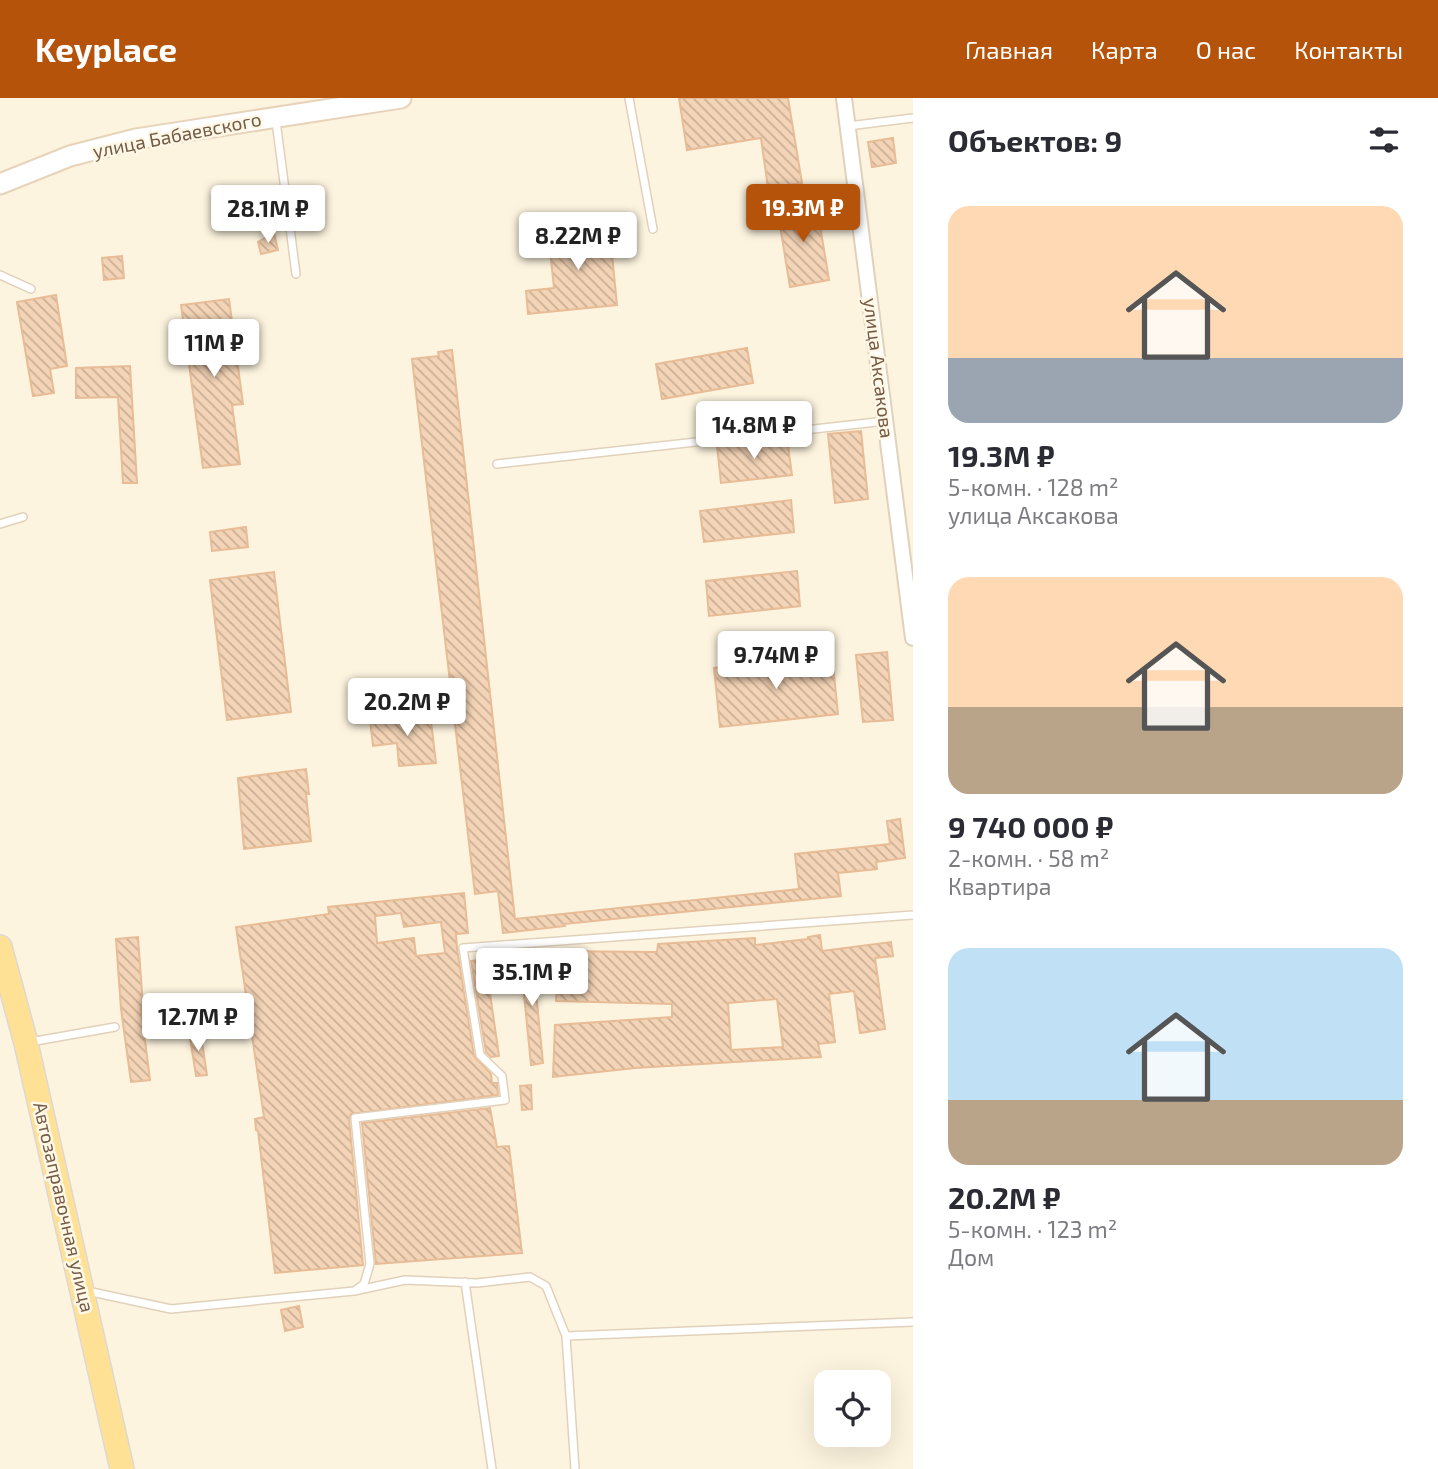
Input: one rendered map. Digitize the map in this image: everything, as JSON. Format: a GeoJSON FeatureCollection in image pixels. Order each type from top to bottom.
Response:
{"type":"FeatureCollection","features":[{"type":"Feature","properties":{"kind":"main road","name":"улица Бабаевского"},"geometry":{"type":"LineString","coordinates":[[0,184],[70,156],[136,139],[401,98]]}},
{"type":"Feature","properties":{"kind":"main road","name":"Автозаправочная улица"},"geometry":{"type":"LineString","coordinates":[[0,947],[26,1043],[122,1469]]}},
{"type":"Feature","properties":{"kind":"street","name":"улица Аксакова"},"geometry":{"type":"LineString","coordinates":[[844,98],[913,638]]}},
{"type":"Feature","properties":{"kind":"lane"},"geometry":{"type":"LineString","coordinates":[[629,98],[653,229]]}},
{"type":"Feature","properties":{"kind":"lane"},"geometry":{"type":"LineString","coordinates":[[276,116],[296,274]]}},
{"type":"Feature","properties":{"kind":"lane"},"geometry":{"type":"LineString","coordinates":[[847,126],[913,118]]}},
{"type":"Feature","properties":{"kind":"lane"},"geometry":{"type":"LineString","coordinates":[[0,275],[32,289]]}},
{"type":"Feature","properties":{"kind":"lane"},"geometry":{"type":"LineString","coordinates":[[497,464],[886,421]]}},
{"type":"Feature","properties":{"kind":"lane"},"geometry":{"type":"LineString","coordinates":[[0,524],[23,517]]}},
{"type":"Feature","properties":{"kind":"lane"},"geometry":{"type":"LineString","coordinates":[[354,1291],[364,1284],[370,1264],[355,1118],[505,1100],[502,1076],[480,1055],[463,948],[913,915]]}},
{"type":"Feature","properties":{"kind":"lane"},"geometry":{"type":"LineString","coordinates":[[26,1043],[115,1027]]}},
{"type":"Feature","properties":{"kind":"lane"},"geometry":{"type":"LineString","coordinates":[[83,1290],[171,1309],[354,1291],[405,1280],[465,1282],[530,1277],[546,1286],[566,1336],[575,1469]]}},
{"type":"Feature","properties":{"kind":"lane"},"geometry":{"type":"LineString","coordinates":[[465,1282],[492,1469]]}},
{"type":"Feature","properties":{"kind":"lane"},"geometry":{"type":"LineString","coordinates":[[566,1336],[913,1322]]}},
{"type":"Feature","properties":{"kind":"building"},"geometry":{"type":"Polygon","coordinates":[[[679,98],[788,98],[802,183],[768,188],[761,138],[687,150],[679,98]]]}},
{"type":"Feature","properties":{"kind":"building"},"geometry":{"type":"Polygon","coordinates":[[[893,138],[896,163],[872,167],[868,142],[893,138]]]}},
{"type":"Feature","properties":{"kind":"building"},"geometry":{"type":"Polygon","coordinates":[[[816,201],[829,280],[790,287],[777,207],[816,201]]]}},
{"type":"Feature","properties":{"kind":"building"},"geometry":{"type":"Polygon","coordinates":[[[609,224],[617,305],[528,314],[526,291],[554,288],[548,231],[609,224]]]}},
{"type":"Feature","properties":{"kind":"building"},"geometry":{"type":"Polygon","coordinates":[[[274,233],[278,250],[261,254],[258,242],[274,233]]]}},
{"type":"Feature","properties":{"kind":"building"},"geometry":{"type":"Polygon","coordinates":[[[122,256],[124,278],[104,280],[102,258],[122,256]]]}},
{"type":"Feature","properties":{"kind":"building"},"geometry":{"type":"Polygon","coordinates":[[[56,295],[67,366],[50,369],[54,393],[33,396],[17,302],[56,295]]]}},
{"type":"Feature","properties":{"kind":"building"},"geometry":{"type":"Polygon","coordinates":[[[229,299],[243,404],[232,405],[240,464],[203,468],[181,305],[229,299]]]}},
{"type":"Feature","properties":{"kind":"building"},"geometry":{"type":"Polygon","coordinates":[[[747,348],[753,383],[662,399],[656,364],[747,348]]]}},
{"type":"Feature","properties":{"kind":"building"},"geometry":{"type":"Polygon","coordinates":[[[452,350],[515,919],[799,889],[795,854],[890,844],[887,821],[900,819],[905,858],[876,862],[877,869],[838,873],[841,896],[564,924],[565,926],[503,933],[498,891],[475,894],[412,359],[439,356],[438,352],[452,350]]]}},
{"type":"Feature","properties":{"kind":"building"},"geometry":{"type":"Polygon","coordinates":[[[130,366],[137,483],[123,483],[118,397],[76,398],[76,368],[130,366]]]}},
{"type":"Feature","properties":{"kind":"building"},"geometry":{"type":"Polygon","coordinates":[[[861,431],[868,499],[835,503],[828,434],[861,431]]]}},
{"type":"Feature","properties":{"kind":"building"},"geometry":{"type":"Polygon","coordinates":[[[787,438],[792,475],[721,483],[717,446],[787,438]]]}},
{"type":"Feature","properties":{"kind":"building"},"geometry":{"type":"Polygon","coordinates":[[[791,500],[794,532],[704,542],[700,511],[791,500]]]}},
{"type":"Feature","properties":{"kind":"building"},"geometry":{"type":"Polygon","coordinates":[[[246,527],[248,547],[212,551],[210,532],[246,527]]]}},
{"type":"Feature","properties":{"kind":"building"},"geometry":{"type":"Polygon","coordinates":[[[797,571],[800,606],[709,616],[706,581],[797,571]]]}},
{"type":"Feature","properties":{"kind":"building"},"geometry":{"type":"Polygon","coordinates":[[[274,572],[291,712],[227,720],[210,580],[274,572]]]}},
{"type":"Feature","properties":{"kind":"building"},"geometry":{"type":"Polygon","coordinates":[[[887,652],[893,720],[863,722],[856,655],[887,652]]]}},
{"type":"Feature","properties":{"kind":"building"},"geometry":{"type":"Polygon","coordinates":[[[832,655],[838,714],[720,727],[714,668],[832,655]]]}},
{"type":"Feature","properties":{"kind":"building"},"geometry":{"type":"Polygon","coordinates":[[[430,713],[436,763],[399,766],[397,743],[373,746],[370,720],[430,713]]]}},
{"type":"Feature","properties":{"kind":"building"},"geometry":{"type":"Polygon","coordinates":[[[306,769],[311,841],[244,849],[238,778],[306,769]]]}},
{"type":"Feature","properties":{"kind":"building"},"geometry":{"type":"Polygon","coordinates":[[[464,893],[468,933],[456,934],[474,1056],[491,1074],[492,1083],[497,1083],[498,1095],[351,1114],[349,1119],[363,1265],[275,1273],[255,1119],[264,1117],[236,927],[329,914],[328,907],[464,893]],[[401,913],[375,916],[377,943],[414,938],[416,956],[445,953],[441,922],[404,927],[401,913]]]}},
{"type":"Feature","properties":{"kind":"building"},"geometry":{"type":"Polygon","coordinates":[[[820,935],[822,951],[891,942],[893,956],[875,958],[885,1029],[860,1033],[854,991],[829,994],[835,1042],[818,1044],[821,1057],[635,1068],[553,1077],[555,1025],[672,1017],[672,1004],[556,1001],[558,965],[550,963],[551,951],[657,952],[658,944],[755,938],[755,945],[820,935]],[[777,999],[728,1003],[731,1050],[783,1047],[777,999]]]}},
{"type":"Feature","properties":{"kind":"building"},"geometry":{"type":"Polygon","coordinates":[[[138,937],[141,1008],[150,1080],[131,1082],[121,1009],[116,939],[138,937]]]}},
{"type":"Feature","properties":{"kind":"building"},"geometry":{"type":"Polygon","coordinates":[[[532,952],[543,1063],[531,1065],[520,954],[532,952]]]}},
{"type":"Feature","properties":{"kind":"building"},"geometry":{"type":"Polygon","coordinates":[[[485,959],[499,1056],[491,1057],[486,1052],[471,961],[485,959]]]}},
{"type":"Feature","properties":{"kind":"building"},"geometry":{"type":"Polygon","coordinates":[[[200,1029],[207,1075],[196,1076],[189,1031],[200,1029]]]}},
{"type":"Feature","properties":{"kind":"building"},"geometry":{"type":"Polygon","coordinates":[[[531,1085],[532,1109],[522,1110],[520,1086],[531,1085]]]}},
{"type":"Feature","properties":{"kind":"building"},"geometry":{"type":"Polygon","coordinates":[[[490,1108],[497,1147],[509,1146],[522,1253],[376,1264],[362,1123],[490,1108]]]}},
{"type":"Feature","properties":{"kind":"building"},"geometry":{"type":"Polygon","coordinates":[[[299,1306],[303,1327],[285,1331],[281,1310],[299,1306]]]}}]}
